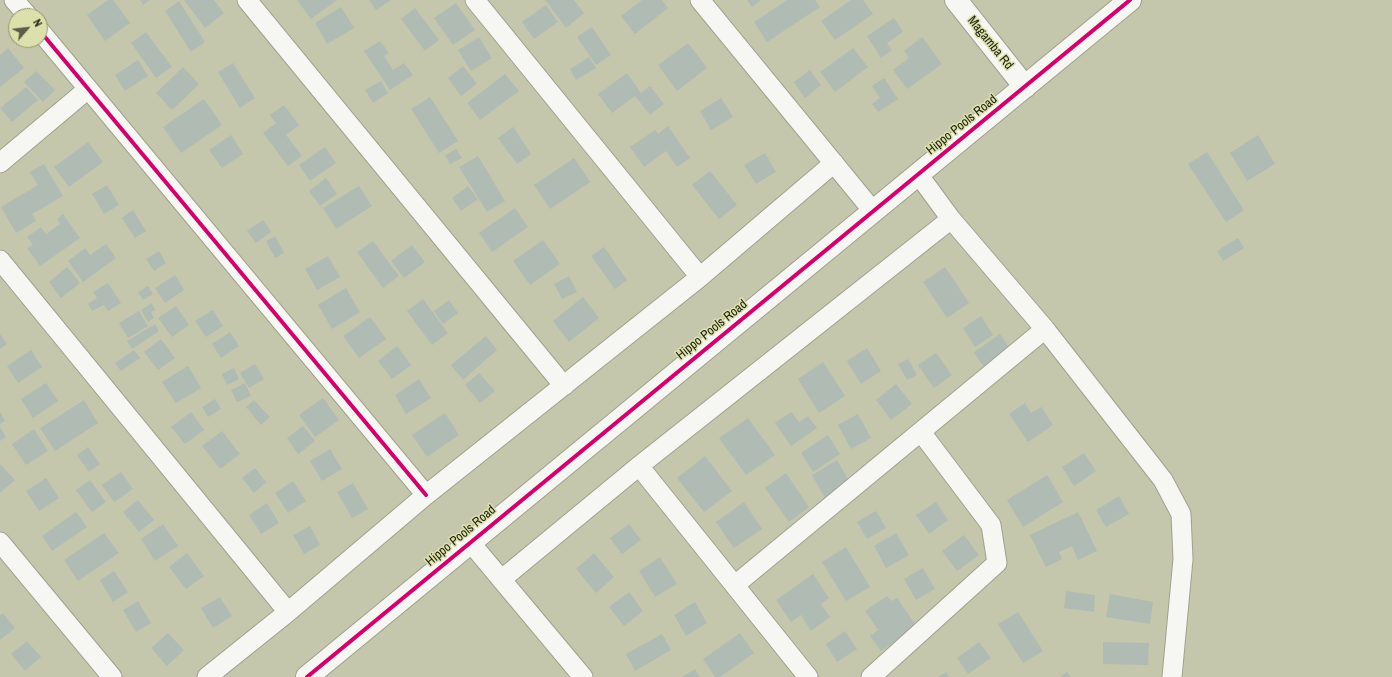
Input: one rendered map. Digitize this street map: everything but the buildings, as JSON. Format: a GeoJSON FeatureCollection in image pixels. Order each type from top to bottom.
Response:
{"type":"FeatureCollection","features":[{"type":"Feature","properties":{"kind":"street"},"geometry":{"type":"LineString","coordinates":[[14,0],[21,8]]}},
{"type":"Feature","properties":{"kind":"street"},"geometry":{"type":"LineString","coordinates":[[247,0],[564,386]]}},
{"type":"Feature","properties":{"kind":"street"},"geometry":{"type":"LineString","coordinates":[[475,0],[700,277]]}},
{"type":"Feature","properties":{"kind":"street"},"geometry":{"type":"LineString","coordinates":[[700,0],[873,211]]}},
{"type":"Feature","properties":{"kind":"street","name":"Magamba Rd"},"geometry":{"type":"LineString","coordinates":[[956,0],[1025,86]]}},
{"type":"Feature","properties":{"kind":"street","name":"Hippo Pools Road"},"geometry":{"type":"LineString","coordinates":[[307,677],[1130,0]]}},
{"type":"Feature","properties":{"kind":"street"},"geometry":{"type":"LineString","coordinates":[[48,41],[426,495]]}},
{"type":"Feature","properties":{"kind":"street"},"geometry":{"type":"LineString","coordinates":[[0,163],[88,89]]}},
{"type":"Feature","properties":{"kind":"street"},"geometry":{"type":"LineString","coordinates":[[207,677],[288,612],[426,495],[700,277],[834,163]]}},
{"type":"Feature","properties":{"kind":"street"},"geometry":{"type":"LineString","coordinates":[[918,174],[951,219],[1045,329],[1163,480],[1181,514],[1183,559],[1172,677]]}},
{"type":"Feature","properties":{"kind":"street"},"geometry":{"type":"LineString","coordinates":[[502,579],[639,466],[951,219]]}},
{"type":"Feature","properties":{"kind":"street"},"geometry":{"type":"LineString","coordinates":[[0,260],[288,612]]}},
{"type":"Feature","properties":{"kind":"street"},"geometry":{"type":"LineString","coordinates":[[735,584],[1045,329]]}},
{"type":"Feature","properties":{"kind":"street"},"geometry":{"type":"LineString","coordinates":[[871,677],[997,563],[991,526],[920,432]]}},
{"type":"Feature","properties":{"kind":"street"},"geometry":{"type":"LineString","coordinates":[[639,466],[808,677]]}},
{"type":"Feature","properties":{"kind":"street"},"geometry":{"type":"LineString","coordinates":[[0,542],[112,677]]}},
{"type":"Feature","properties":{"kind":"street"},"geometry":{"type":"LineString","coordinates":[[470,542],[583,677]]}},
{"type":"Feature","properties":{"kind":"cycle path"},"geometry":{"type":"LineString","coordinates":[[307,677],[1130,0]]}},
{"type":"Feature","properties":{"kind":"cycle path"},"geometry":{"type":"LineString","coordinates":[[48,41],[426,495]]}}]}
